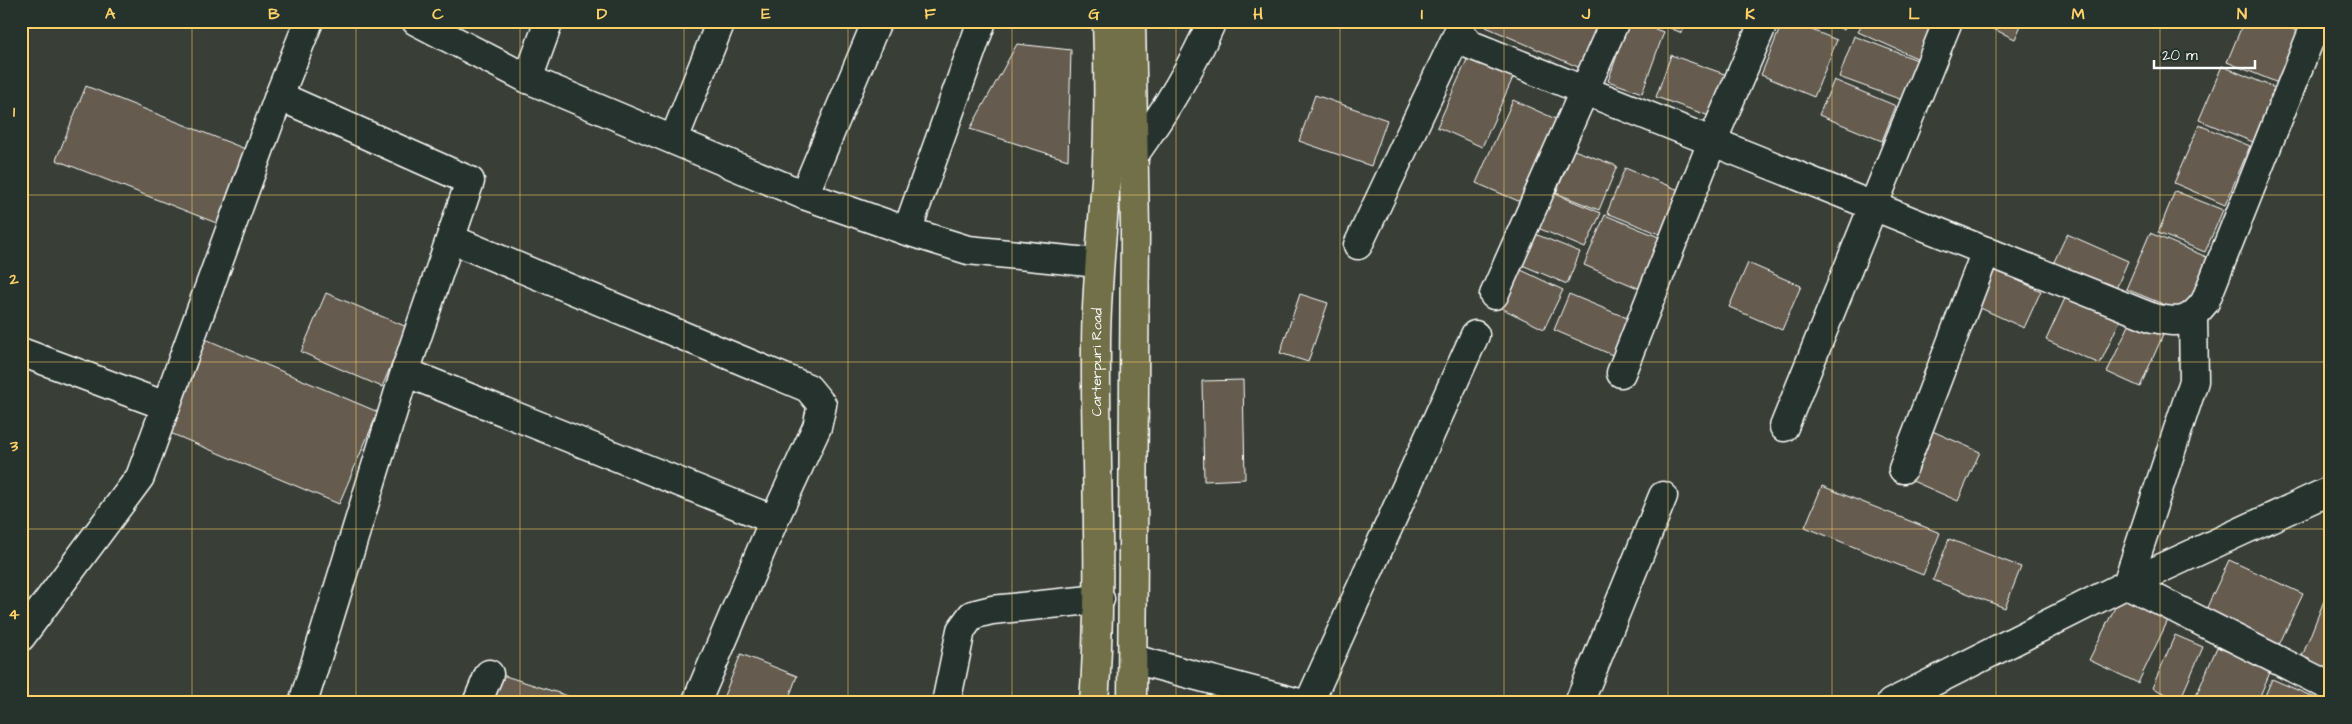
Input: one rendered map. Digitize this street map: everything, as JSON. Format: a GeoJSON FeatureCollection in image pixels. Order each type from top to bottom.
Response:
{"type":"FeatureCollection","features":[{"type":"Feature","properties":{"kind":"main road","name":"Carterpuri Road"},"geometry":{"type":"LineString","coordinates":[[1094,703],[1100,599],[1096,403],[1098,263],[1106,179],[1109,59],[1107,21]]}},
{"type":"Feature","properties":{"kind":"main road"},"geometry":{"type":"LineString","coordinates":[[1131,21],[1134,155],[1132,703]]}},
{"type":"Feature","properties":{"kind":"street"},"geometry":{"type":"LineString","coordinates":[[21,637],[140,477],[279,96],[309,21]]}},
{"type":"Feature","properties":{"kind":"street"},"geometry":{"type":"LineString","coordinates":[[416,21],[528,79],[804,195],[968,250],[1098,263]]}},
{"type":"Feature","properties":{"kind":"street"},"geometry":{"type":"LineString","coordinates":[[528,79],[549,21]]}},
{"type":"Feature","properties":{"kind":"street"},"geometry":{"type":"LineString","coordinates":[[674,139],[721,21]]}},
{"type":"Feature","properties":{"kind":"street"},"geometry":{"type":"LineString","coordinates":[[804,195],[877,21]]}},
{"type":"Feature","properties":{"kind":"street"},"geometry":{"type":"LineString","coordinates":[[907,231],[982,21]]}},
{"type":"Feature","properties":{"kind":"street"},"geometry":{"type":"LineString","coordinates":[[1134,155],[1167,108],[1200,48],[1212,21]]}},
{"type":"Feature","properties":{"kind":"street"},"geometry":{"type":"LineString","coordinates":[[1494,295],[1586,91],[1615,21]]}},
{"type":"Feature","properties":{"kind":"street"},"geometry":{"type":"LineString","coordinates":[[1621,373],[1712,142],[1764,21]]}},
{"type":"Feature","properties":{"kind":"street"},"geometry":{"type":"LineString","coordinates":[[1784,427],[1948,21]]}},
{"type":"Feature","properties":{"kind":"street"},"geometry":{"type":"LineString","coordinates":[[1460,26],[1471,45],[2153,318],[2177,322],[2193,317],[2205,302],[2317,21]]}},
{"type":"Feature","properties":{"kind":"street"},"geometry":{"type":"LineString","coordinates":[[1358,245],[1460,26]]}},
{"type":"Feature","properties":{"kind":"street"},"geometry":{"type":"LineString","coordinates":[[279,96],[470,181],[404,372],[303,703]]}},
{"type":"Feature","properties":{"kind":"street"},"geometry":{"type":"LineString","coordinates":[[451,239],[808,388],[822,405],[817,427],[774,520],[696,703]]}},
{"type":"Feature","properties":{"kind":"street"},"geometry":{"type":"LineString","coordinates":[[1903,469],[1986,251]]}},
{"type":"Feature","properties":{"kind":"street"},"geometry":{"type":"LineString","coordinates":[[2127,584],[2194,381],[2193,317]]}},
{"type":"Feature","properties":{"kind":"street"},"geometry":{"type":"LineString","coordinates":[[1309,703],[1475,335]]}},
{"type":"Feature","properties":{"kind":"street"},"geometry":{"type":"LineString","coordinates":[[21,352],[166,406]]}},
{"type":"Feature","properties":{"kind":"street"},"geometry":{"type":"LineString","coordinates":[[404,372],[774,520]]}},
{"type":"Feature","properties":{"kind":"street"},"geometry":{"type":"LineString","coordinates":[[1891,703],[2127,584],[2331,490]]}},
{"type":"Feature","properties":{"kind":"street"},"geometry":{"type":"LineString","coordinates":[[1580,703],[1663,496]]}},
{"type":"Feature","properties":{"kind":"street"},"geometry":{"type":"LineString","coordinates":[[2127,584],[2331,687]]}},
{"type":"Feature","properties":{"kind":"street"},"geometry":{"type":"LineString","coordinates":[[946,703],[960,630],[972,615],[992,610],[1100,599]]}},
{"type":"Feature","properties":{"kind":"street"},"geometry":{"type":"LineString","coordinates":[[1133,659],[1300,703]]}},
{"type":"Feature","properties":{"kind":"street"},"geometry":{"type":"LineString","coordinates":[[477,703],[489,674]]}},
{"type":"Feature","properties":{"kind":"building"},"geometry":{"type":"Polygon","coordinates":[[[1488,21],[1606,21],[1585,70],[1486,27],[1488,21]]]}},
{"type":"Feature","properties":{"kind":"building"},"geometry":{"type":"Polygon","coordinates":[[[1629,21],[1664,32],[1642,93],[1608,81],[1629,21]]]}},
{"type":"Feature","properties":{"kind":"building"},"geometry":{"type":"Polygon","coordinates":[[[1653,21],[1687,21],[1682,33],[1653,21]]]}},
{"type":"Feature","properties":{"kind":"building"},"geometry":{"type":"Polygon","coordinates":[[[1783,21],[1789,21],[1837,40],[1814,97],[1761,75],[1783,21]]]}},
{"type":"Feature","properties":{"kind":"building"},"geometry":{"type":"Polygon","coordinates":[[[1823,21],[1848,21],[1844,30],[1823,21]]]}},
{"type":"Feature","properties":{"kind":"building"},"geometry":{"type":"Polygon","coordinates":[[[1863,21],[1936,21],[1919,59],[1858,32],[1863,21]]]}},
{"type":"Feature","properties":{"kind":"building"},"geometry":{"type":"Polygon","coordinates":[[[1976,21],[2023,21],[2015,39],[1976,21]]]}},
{"type":"Feature","properties":{"kind":"building"},"geometry":{"type":"Polygon","coordinates":[[[2244,21],[2273,21],[2299,32],[2278,83],[2227,62],[2244,21]]]}},
{"type":"Feature","properties":{"kind":"building"},"geometry":{"type":"Polygon","coordinates":[[[2286,21],[2308,21],[2304,29],[2286,21]]]}},
{"type":"Feature","properties":{"kind":"building"},"geometry":{"type":"Polygon","coordinates":[[[1854,36],[1920,61],[1905,101],[1839,77],[1854,36]]]}},
{"type":"Feature","properties":{"kind":"building"},"geometry":{"type":"Polygon","coordinates":[[[1017,44],[1071,50],[1068,160],[970,129],[1017,44]]]}},
{"type":"Feature","properties":{"kind":"building"},"geometry":{"type":"Polygon","coordinates":[[[1470,53],[1515,73],[1482,147],[1437,127],[1470,53]]]}},
{"type":"Feature","properties":{"kind":"building"},"geometry":{"type":"Polygon","coordinates":[[[1671,55],[1730,76],[1715,118],[1656,97],[1671,55]]]}},
{"type":"Feature","properties":{"kind":"building"},"geometry":{"type":"Polygon","coordinates":[[[2222,66],[2275,88],[2253,142],[2199,120],[2222,66]]]}},
{"type":"Feature","properties":{"kind":"building"},"geometry":{"type":"Polygon","coordinates":[[[1834,80],[1896,106],[1882,141],[1819,115],[1834,80]]]}},
{"type":"Feature","properties":{"kind":"building"},"geometry":{"type":"Polygon","coordinates":[[[86,86],[248,150],[219,224],[56,160],[86,86]]]}},
{"type":"Feature","properties":{"kind":"building"},"geometry":{"type":"Polygon","coordinates":[[[1315,95],[1387,120],[1371,166],[1299,141],[1315,95]]]}},
{"type":"Feature","properties":{"kind":"building"},"geometry":{"type":"Polygon","coordinates":[[[1513,100],[1560,121],[1523,203],[1476,183],[1513,100]]]}},
{"type":"Feature","properties":{"kind":"building"},"geometry":{"type":"Polygon","coordinates":[[[2199,125],[2250,146],[2225,205],[2174,183],[2199,125]]]}},
{"type":"Feature","properties":{"kind":"building"},"geometry":{"type":"Polygon","coordinates":[[[1574,150],[1617,166],[1599,210],[1556,193],[1574,150]]]}},
{"type":"Feature","properties":{"kind":"building"},"geometry":{"type":"Polygon","coordinates":[[[1625,168],[1691,195],[1672,239],[1607,213],[1625,168]]]}},
{"type":"Feature","properties":{"kind":"building"},"geometry":{"type":"Polygon","coordinates":[[[2175,191],[2223,210],[2205,252],[2158,233],[2175,191]]]}},
{"type":"Feature","properties":{"kind":"building"},"geometry":{"type":"Polygon","coordinates":[[[1553,193],[1601,213],[1585,248],[1538,228],[1553,193]]]}},
{"type":"Feature","properties":{"kind":"building"},"geometry":{"type":"Polygon","coordinates":[[[1605,215],[1666,240],[1645,291],[1584,265],[1605,215]]]}},
{"type":"Feature","properties":{"kind":"building"},"geometry":{"type":"Polygon","coordinates":[[[2150,233],[2209,258],[2185,313],[2126,289],[2150,233]]]}},
{"type":"Feature","properties":{"kind":"building"},"geometry":{"type":"Polygon","coordinates":[[[1535,234],[1580,252],[1567,284],[1522,265],[1535,234]]]}},
{"type":"Feature","properties":{"kind":"building"},"geometry":{"type":"Polygon","coordinates":[[[2067,234],[2128,261],[2115,291],[2053,264],[2067,234]]]}},
{"type":"Feature","properties":{"kind":"building"},"geometry":{"type":"Polygon","coordinates":[[[1748,263],[1801,286],[1782,330],[1729,307],[1748,263]]]}},
{"type":"Feature","properties":{"kind":"building"},"geometry":{"type":"Polygon","coordinates":[[[1519,269],[1563,290],[1544,329],[1501,308],[1519,269]]]}},
{"type":"Feature","properties":{"kind":"building"},"geometry":{"type":"Polygon","coordinates":[[[1993,269],[2041,291],[2024,328],[1976,306],[1993,269]]]}},
{"type":"Feature","properties":{"kind":"building"},"geometry":{"type":"Polygon","coordinates":[[[326,293],[407,327],[382,387],[301,352],[326,293]]]}},
{"type":"Feature","properties":{"kind":"building"},"geometry":{"type":"Polygon","coordinates":[[[1300,294],[1328,303],[1308,362],[1280,353],[1300,294]]]}},
{"type":"Feature","properties":{"kind":"building"},"geometry":{"type":"Polygon","coordinates":[[[1569,294],[1632,320],[1617,357],[1554,330],[1569,294]]]}},
{"type":"Feature","properties":{"kind":"building"},"geometry":{"type":"Polygon","coordinates":[[[2066,296],[2120,320],[2100,364],[2046,340],[2066,296]]]}},
{"type":"Feature","properties":{"kind":"building"},"geometry":{"type":"Polygon","coordinates":[[[2131,321],[2163,335],[2140,387],[2107,372],[2131,321]]]}},
{"type":"Feature","properties":{"kind":"building"},"geometry":{"type":"Polygon","coordinates":[[[203,338],[378,412],[339,504],[163,430],[203,338]]]}},
{"type":"Feature","properties":{"kind":"building"},"geometry":{"type":"Polygon","coordinates":[[[1243,380],[1245,479],[1204,481],[1202,381],[1243,380]]]}},
{"type":"Feature","properties":{"kind":"building"},"geometry":{"type":"Polygon","coordinates":[[[1930,430],[1980,452],[1958,501],[1908,479],[1930,430]]]}},
{"type":"Feature","properties":{"kind":"building"},"geometry":{"type":"Polygon","coordinates":[[[1822,486],[1940,533],[1923,575],[1805,527],[1822,486]]]}},
{"type":"Feature","properties":{"kind":"building"},"geometry":{"type":"Polygon","coordinates":[[[1949,539],[2021,567],[2005,608],[1933,580],[1949,539]]]}},
{"type":"Feature","properties":{"kind":"building"},"geometry":{"type":"Polygon","coordinates":[[[2229,560],[2303,594],[2277,649],[2203,616],[2229,560]]]}},
{"type":"Feature","properties":{"kind":"building"},"geometry":{"type":"Polygon","coordinates":[[[2331,583],[2331,671],[2301,659],[2331,583]]]}},
{"type":"Feature","properties":{"kind":"building"},"geometry":{"type":"Polygon","coordinates":[[[2123,591],[2171,614],[2138,683],[2089,660],[2123,591]]]}},
{"type":"Feature","properties":{"kind":"building"},"geometry":{"type":"Polygon","coordinates":[[[2175,635],[2203,647],[2180,700],[2152,688],[2175,635]]]}},
{"type":"Feature","properties":{"kind":"building"},"geometry":{"type":"Polygon","coordinates":[[[2217,647],[2271,670],[2257,703],[2193,703],[2217,647]]]}},
{"type":"Feature","properties":{"kind":"building"},"geometry":{"type":"Polygon","coordinates":[[[741,654],[797,676],[787,703],[721,703],[741,654]]]}},
{"type":"Feature","properties":{"kind":"building"},"geometry":{"type":"Polygon","coordinates":[[[499,674],[568,696],[565,703],[490,703],[499,674]]]}},
{"type":"Feature","properties":{"kind":"building"},"geometry":{"type":"Polygon","coordinates":[[[2272,679],[2318,699],[2317,703],[2262,703],[2272,679]]]}}]}
